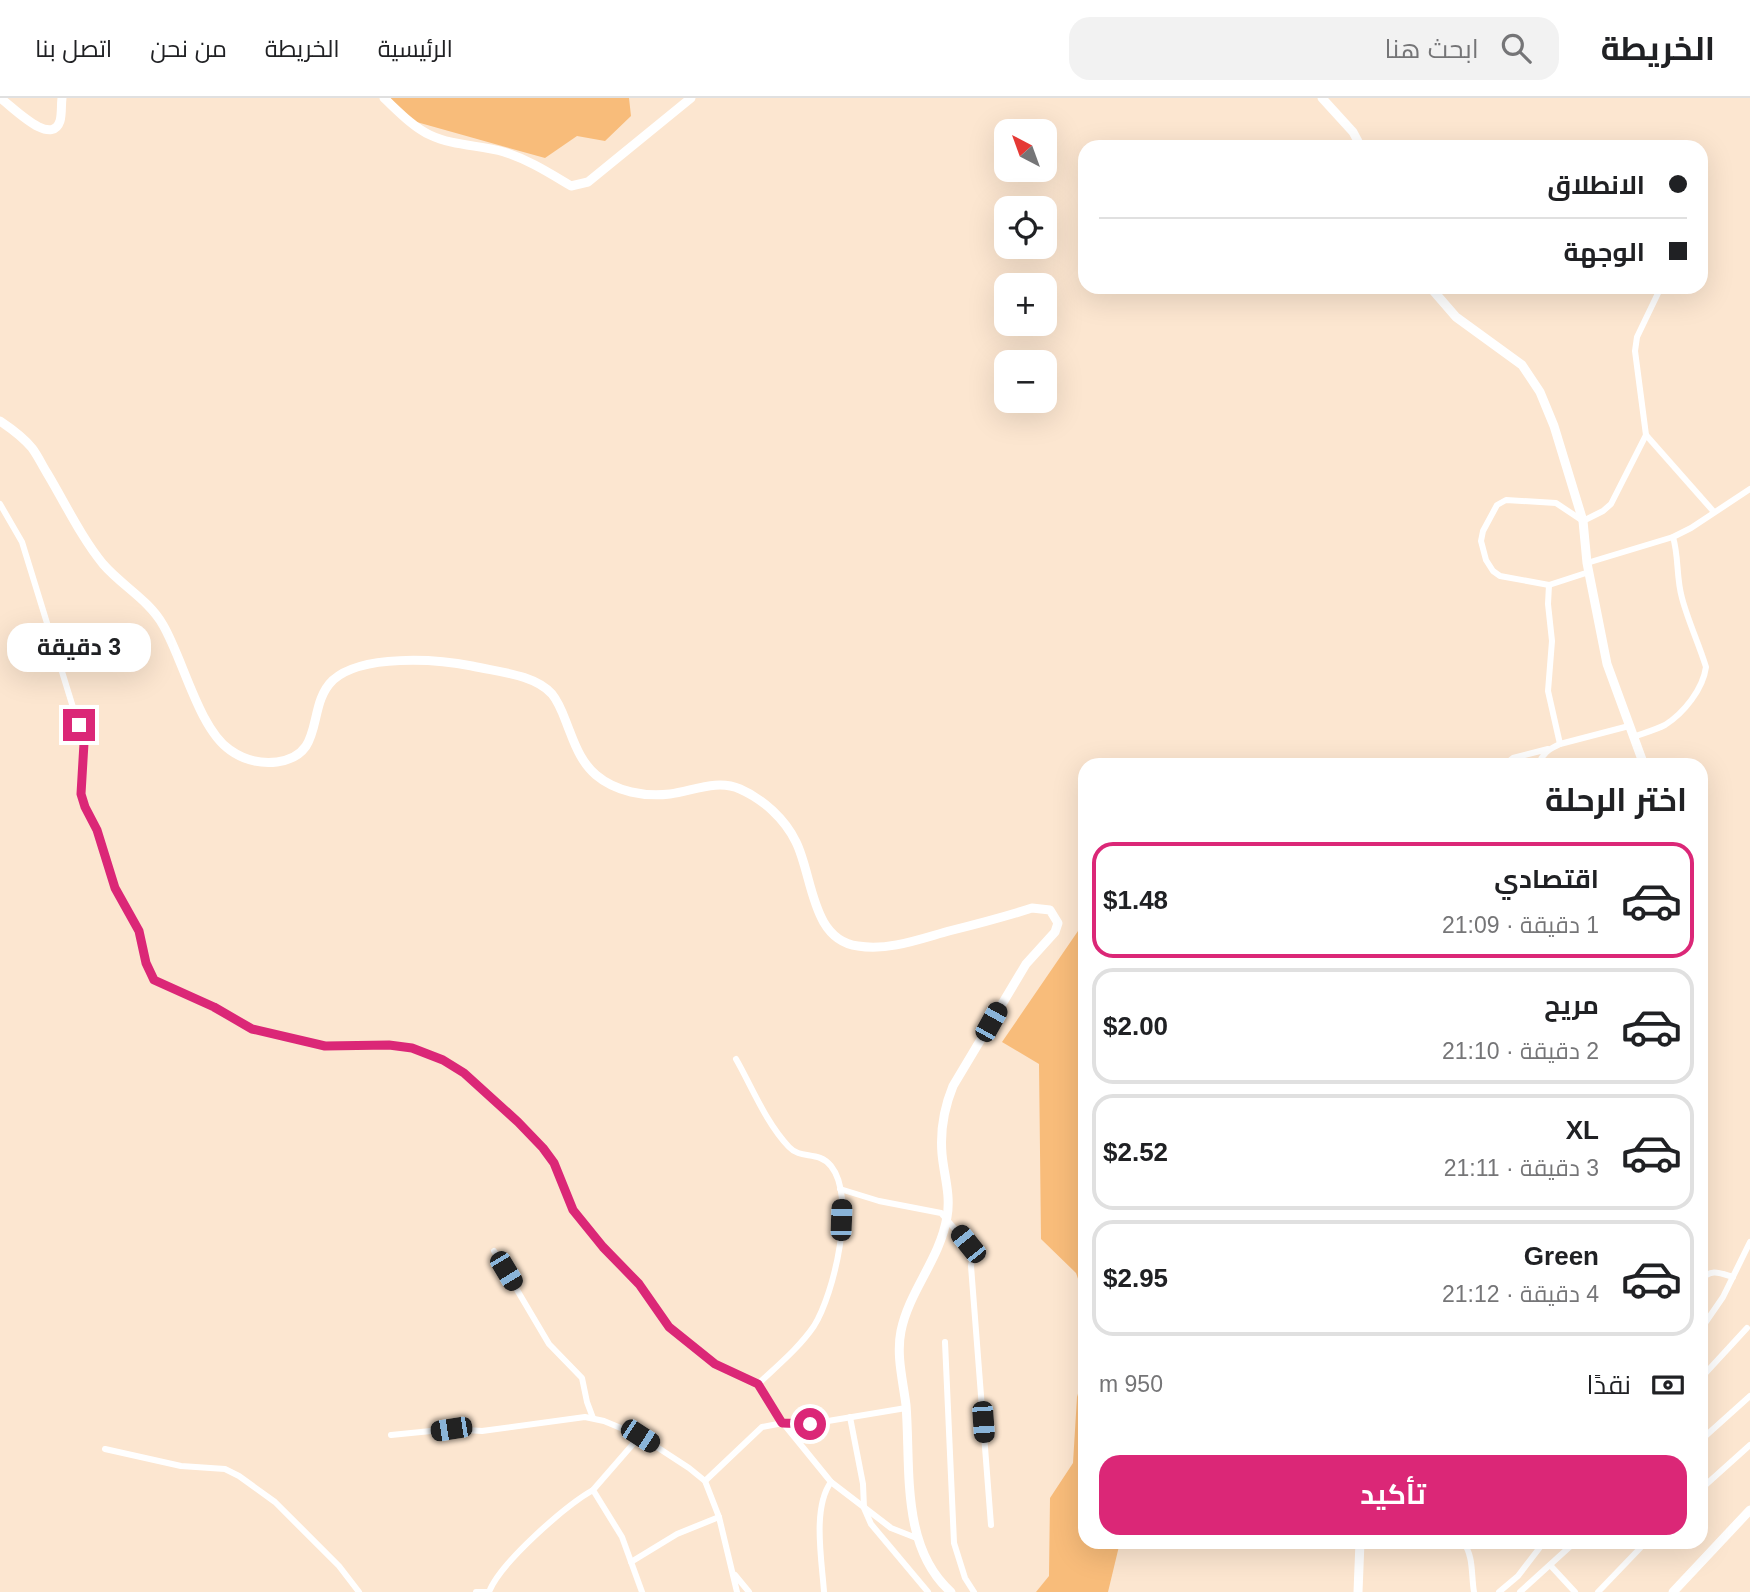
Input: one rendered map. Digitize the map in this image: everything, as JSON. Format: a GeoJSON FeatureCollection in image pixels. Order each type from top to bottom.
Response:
{"type":"FeatureCollection","features":[{"type":"Feature","properties":{"kind":"main road"},"geometry":{"type":"LineString","coordinates":[[0,98],[34,126],[46,130],[56,127],[60,122],[62,98]]}},
{"type":"Feature","properties":{"kind":"main road"},"geometry":{"type":"LineString","coordinates":[[384,98],[417,128],[430,136],[502,152],[534,163],[571,186],[580,186],[691,98]]}},
{"type":"Feature","properties":{"kind":"main road"},"geometry":{"type":"LineString","coordinates":[[1322,98],[1357,140]]}},
{"type":"Feature","properties":{"kind":"main road"},"geometry":{"type":"LineString","coordinates":[[1436,294],[1455,317],[1522,365],[1541,391],[1583,521],[1588,568],[1607,664],[1641,758]]}},
{"type":"Feature","properties":{"kind":"main road"},"geometry":{"type":"LineString","coordinates":[[0,421],[20,436],[37,454],[104,565],[161,621],[207,723],[226,747],[239,755],[252,761],[268,763],[295,758],[311,738],[316,713],[327,687],[344,672],[370,665],[415,661],[464,665],[515,676],[550,692],[563,712],[589,769],[610,784],[625,790],[652,794],[670,794],[717,785],[731,786],[756,797],[769,807],[790,831],[803,859],[817,910],[824,925],[853,946],[894,946],[1032,908],[1050,910],[1058,923],[1055,932],[1026,964],[946,1102],[942,1144],[948,1202],[947,1219],[939,1247],[906,1313],[901,1330],[899,1345],[906,1408],[908,1482],[919,1539],[932,1568],[951,1592]]}},
{"type":"Feature","properties":{"kind":"main road"},"geometry":{"type":"LineString","coordinates":[[1676,1591],[1750,1510]]}},
{"type":"Feature","properties":{"kind":"main road"},"geometry":{"type":"LineString","coordinates":[[1358,1592],[1360,1549]]}},
{"type":"Feature","properties":{"kind":"street"},"geometry":{"type":"LineString","coordinates":[[1658,294],[1637,337],[1635,351],[1646,435],[1714,512]]}},
{"type":"Feature","properties":{"kind":"street"},"geometry":{"type":"LineString","coordinates":[[1646,435],[1611,504],[1583,521],[1556,503],[1506,500],[1497,505],[1483,531],[1481,541],[1486,560],[1493,571],[1500,576],[1549,585],[1691,528],[1750,489]]}},
{"type":"Feature","properties":{"kind":"street"},"geometry":{"type":"LineString","coordinates":[[0,504],[22,542],[84,743],[81,794],[85,807],[97,830],[115,888],[139,931],[146,963],[154,980],[214,1007],[252,1029],[325,1046],[389,1045],[412,1048],[443,1060],[464,1073],[543,1148],[554,1163],[573,1210],[603,1247],[639,1284],[669,1327],[715,1364],[758,1384],[782,1423],[831,1482],[891,1528],[919,1539]]}},
{"type":"Feature","properties":{"kind":"street"},"geometry":{"type":"LineString","coordinates":[[1633,737],[1669,722],[1699,690],[1706,667],[1681,596],[1678,559],[1672,537]]}},
{"type":"Feature","properties":{"kind":"street"},"geometry":{"type":"LineString","coordinates":[[1549,585],[1552,641],[1548,691],[1560,744]]}},
{"type":"Feature","properties":{"kind":"street"},"geometry":{"type":"LineString","coordinates":[[1513,758],[1629,726]]}},
{"type":"Feature","properties":{"kind":"street"},"geometry":{"type":"LineString","coordinates":[[1541,758],[1549,748]]}},
{"type":"Feature","properties":{"kind":"street"},"geometry":{"type":"LineString","coordinates":[[736,1059],[770,1120],[789,1147],[798,1154],[820,1156],[830,1165],[840,1189],[841,1237],[832,1283],[815,1324],[802,1342],[758,1384]]}},
{"type":"Feature","properties":{"kind":"street"},"geometry":{"type":"LineString","coordinates":[[840,1189],[879,1201],[936,1211],[947,1219],[972,1254],[991,1525]]}},
{"type":"Feature","properties":{"kind":"street"},"geometry":{"type":"LineString","coordinates":[[1708,1319],[1723,1297],[1750,1242]]}},
{"type":"Feature","properties":{"kind":"street"},"geometry":{"type":"LineString","coordinates":[[495,1251],[549,1344],[582,1378],[593,1418]]}},
{"type":"Feature","properties":{"kind":"street"},"geometry":{"type":"LineString","coordinates":[[1708,1274],[1716,1271],[1733,1277]]}},
{"type":"Feature","properties":{"kind":"street"},"geometry":{"type":"LineString","coordinates":[[1708,1370],[1747,1328]]}},
{"type":"Feature","properties":{"kind":"street"},"geometry":{"type":"LineString","coordinates":[[945,1342],[954,1543],[965,1578],[974,1592]]}},
{"type":"Feature","properties":{"kind":"street"},"geometry":{"type":"LineString","coordinates":[[1708,1434],[1750,1396]]}},
{"type":"Feature","properties":{"kind":"street"},"geometry":{"type":"LineString","coordinates":[[705,1481],[762,1427],[782,1423],[810,1424],[906,1408]]}},
{"type":"Feature","properties":{"kind":"street"},"geometry":{"type":"LineString","coordinates":[[850,1417],[863,1484],[864,1508],[871,1524],[928,1592]]}},
{"type":"Feature","properties":{"kind":"street"},"geometry":{"type":"LineString","coordinates":[[391,1435],[451,1429],[482,1431],[593,1418],[640,1436],[705,1481],[719,1517],[737,1592]]}},
{"type":"Feature","properties":{"kind":"street"},"geometry":{"type":"LineString","coordinates":[[476,1592],[489,1592],[497,1577],[537,1534],[557,1515],[593,1490],[640,1436]]}},
{"type":"Feature","properties":{"kind":"street"},"geometry":{"type":"LineString","coordinates":[[1708,1483],[1750,1446]]}},
{"type":"Feature","properties":{"kind":"street"},"geometry":{"type":"LineString","coordinates":[[105,1449],[181,1466],[225,1469],[239,1476],[275,1502],[339,1566],[359,1592]]}},
{"type":"Feature","properties":{"kind":"street"},"geometry":{"type":"LineString","coordinates":[[824,1592],[821,1508],[824,1492],[831,1482]]}},
{"type":"Feature","properties":{"kind":"street"},"geometry":{"type":"LineString","coordinates":[[593,1490],[622,1537],[642,1592]]}},
{"type":"Feature","properties":{"kind":"street"},"geometry":{"type":"LineString","coordinates":[[631,1562],[677,1534],[719,1517]]}},
{"type":"Feature","properties":{"kind":"street"},"geometry":{"type":"LineString","coordinates":[[1468,1549],[1472,1564],[1474,1592]]}},
{"type":"Feature","properties":{"kind":"street"},"geometry":{"type":"LineString","coordinates":[[1502,1591],[1539,1549]]}},
{"type":"Feature","properties":{"kind":"street"},"geometry":{"type":"LineString","coordinates":[[1520,1592],[1567,1549]]}},
{"type":"Feature","properties":{"kind":"street"},"geometry":{"type":"LineString","coordinates":[[1598,1592],[1639,1549]]}},
{"type":"Feature","properties":{"kind":"street"},"geometry":{"type":"LineString","coordinates":[[1549,1565],[1575,1592]]}},
{"type":"Feature","properties":{"kind":"street"},"geometry":{"type":"LineString","coordinates":[[734,1574],[749,1592]]}},
{"type":"Feature","properties":{"kind":"shaded area"},"geometry":{"type":"Polygon","coordinates":[[[390,98],[629,98],[631,116],[605,141],[577,136],[545,158],[413,121],[390,98]]]}},
{"type":"Feature","properties":{"kind":"shaded area"},"geometry":{"type":"Polygon","coordinates":[[[1078,931],[1078,1279],[1076,1273],[1041,1239],[1039,1064],[1002,1042],[1078,931]]]}},
{"type":"Feature","properties":{"kind":"shaded area"},"geometry":{"type":"Polygon","coordinates":[[[1078,1394],[1078,1549],[1118,1549],[1108,1592],[1036,1592],[1049,1576],[1050,1498],[1073,1463],[1078,1394]]]}},
{"type":"Feature","properties":{"kind":"route"},"geometry":{"type":"LineString","coordinates":[[79,725],[84,743],[81,794],[97,830],[115,888],[139,931],[149,975],[154,980],[214,1007],[252,1029],[325,1046],[389,1045],[412,1048],[443,1060],[464,1073],[543,1148],[554,1163],[573,1210],[603,1247],[639,1284],[669,1327],[715,1364],[758,1384],[782,1423],[810,1424]]}}]}
